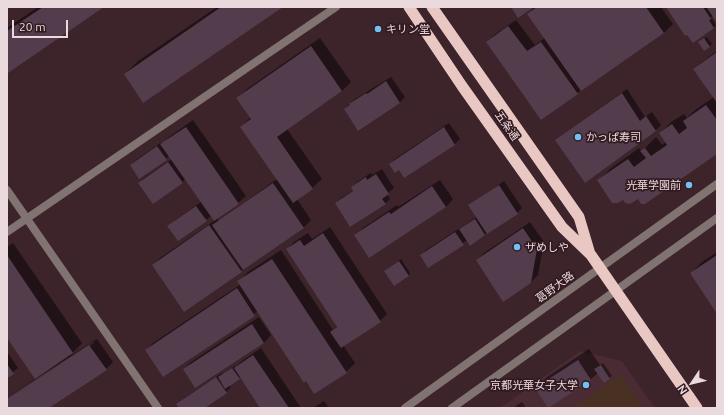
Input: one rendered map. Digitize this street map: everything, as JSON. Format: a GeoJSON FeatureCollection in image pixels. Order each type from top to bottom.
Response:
{"type":"FeatureCollection","features":[{"type":"Feature","properties":{"kind":"highway","name":"五条通"},"geometry":{"type":"LineString","coordinates":[[409,7],[462,86],[562,227],[591,255],[697,408]]}},
{"type":"Feature","properties":{"kind":"highway","name":"五条通"},"geometry":{"type":"LineString","coordinates":[[432,7],[579,217],[591,255]]}},
{"type":"Feature","properties":{"kind":"street"},"geometry":{"type":"LineString","coordinates":[[7,232],[336,7]]}},
{"type":"Feature","properties":{"kind":"street","name":"葛野大路"},"geometry":{"type":"LineString","coordinates":[[405,408],[717,184]]}},
{"type":"Feature","properties":{"kind":"street"},"geometry":{"type":"LineString","coordinates":[[7,190],[158,408]]}},
{"type":"Feature","properties":{"kind":"street"},"geometry":{"type":"LineString","coordinates":[[452,408],[717,218]]}},
{"type":"Feature","properties":{"kind":"shaded area","name":"京都光華女子大学"},"geometry":{"type":"Polygon","coordinates":[[[580,351],[622,361],[655,408],[500,408],[580,351]]]}},
{"type":"Feature","properties":{"kind":"shaded area"},"geometry":{"type":"Polygon","coordinates":[[[621,374],[644,408],[572,408],[621,374]]]}},
{"type":"Feature","properties":{"kind":"building"},"geometry":{"type":"Polygon","coordinates":[[[43,7],[104,7],[8,73],[7,31],[43,7]]]}},
{"type":"Feature","properties":{"kind":"building"},"geometry":{"type":"Polygon","coordinates":[[[221,7],[283,7],[143,103],[124,74],[221,7]]]}},
{"type":"Feature","properties":{"kind":"building"},"geometry":{"type":"Polygon","coordinates":[[[511,7],[534,7],[518,18],[511,7]]]}},
{"type":"Feature","properties":{"kind":"building"},"geometry":{"type":"Polygon","coordinates":[[[537,7],[646,7],[664,33],[581,91],[527,14],[537,7]]]}},
{"type":"Feature","properties":{"kind":"building"},"geometry":{"type":"Polygon","coordinates":[[[666,7],[703,7],[711,19],[709,20],[714,28],[693,43],[687,35],[685,36],[666,7]]]}},
{"type":"Feature","properties":{"kind":"building"},"geometry":{"type":"Polygon","coordinates":[[[717,7],[717,23],[707,8],[717,7]]]}},
{"type":"Feature","properties":{"kind":"building"},"geometry":{"type":"Polygon","coordinates":[[[508,26],[527,51],[541,42],[578,94],[541,120],[486,42],[508,26]]]}},
{"type":"Feature","properties":{"kind":"building"},"geometry":{"type":"Polygon","coordinates":[[[704,38],[710,47],[704,51],[698,42],[704,38]]]}},
{"type":"Feature","properties":{"kind":"building"},"geometry":{"type":"Polygon","coordinates":[[[311,46],[342,91],[277,137],[313,189],[293,203],[240,127],[251,119],[236,98],[311,46]]]}},
{"type":"Feature","properties":{"kind":"building"},"geometry":{"type":"Polygon","coordinates":[[[717,52],[717,103],[693,69],[717,52]]]}},
{"type":"Feature","properties":{"kind":"building"},"geometry":{"type":"Polygon","coordinates":[[[386,81],[400,103],[358,131],[344,109],[350,105],[349,104],[386,81]]]}},
{"type":"Feature","properties":{"kind":"building"},"geometry":{"type":"Polygon","coordinates":[[[622,93],[640,121],[646,116],[656,131],[585,183],[555,140],[622,93]]]}},
{"type":"Feature","properties":{"kind":"building"},"geometry":{"type":"Polygon","coordinates":[[[706,105],[717,120],[717,154],[645,204],[641,204],[638,199],[630,204],[625,203],[623,200],[618,203],[612,203],[597,180],[628,159],[634,167],[646,158],[640,151],[645,148],[651,156],[667,145],[659,133],[672,124],[679,134],[687,128],[683,121],[706,105]]]}},
{"type":"Feature","properties":{"kind":"building"},"geometry":{"type":"Polygon","coordinates":[[[186,127],[239,204],[214,221],[160,144],[186,127]]]}},
{"type":"Feature","properties":{"kind":"building"},"geometry":{"type":"Polygon","coordinates":[[[444,127],[455,145],[404,178],[399,170],[395,173],[389,164],[444,127]]]}},
{"type":"Feature","properties":{"kind":"building"},"geometry":{"type":"Polygon","coordinates":[[[157,146],[167,160],[139,179],[130,165],[157,146]]]}},
{"type":"Feature","properties":{"kind":"building"},"geometry":{"type":"Polygon","coordinates":[[[168,162],[183,183],[153,204],[138,183],[168,162]]]}},
{"type":"Feature","properties":{"kind":"building"},"geometry":{"type":"Polygon","coordinates":[[[376,174],[389,194],[382,199],[386,204],[350,227],[335,203],[353,191],[351,187],[366,177],[367,180],[376,174]]]}},
{"type":"Feature","properties":{"kind":"building"},"geometry":{"type":"Polygon","coordinates":[[[273,183],[304,228],[243,270],[212,225],[273,183]]]}},
{"type":"Feature","properties":{"kind":"building"},"geometry":{"type":"Polygon","coordinates":[[[499,185],[518,214],[487,234],[468,205],[499,185]]]}},
{"type":"Feature","properties":{"kind":"building"},"geometry":{"type":"Polygon","coordinates":[[[432,186],[446,207],[369,258],[354,235],[389,212],[391,214],[432,186]]]}},
{"type":"Feature","properties":{"kind":"building"},"geometry":{"type":"Polygon","coordinates":[[[196,206],[207,221],[178,241],[167,226],[196,206]]]}},
{"type":"Feature","properties":{"kind":"building"},"geometry":{"type":"Polygon","coordinates":[[[475,219],[485,235],[470,246],[459,229],[475,219]]]}},
{"type":"Feature","properties":{"kind":"building"},"geometry":{"type":"Polygon","coordinates":[[[209,225],[242,272],[184,312],[152,265],[209,225]]]}},
{"type":"Feature","properties":{"kind":"building"},"geometry":{"type":"Polygon","coordinates":[[[523,228],[537,249],[531,283],[503,302],[476,260],[523,228]]]}},
{"type":"Feature","properties":{"kind":"building"},"geometry":{"type":"Polygon","coordinates":[[[455,232],[464,245],[428,268],[420,255],[455,232]]]}},
{"type":"Feature","properties":{"kind":"building"},"geometry":{"type":"Polygon","coordinates":[[[323,233],[381,322],[341,348],[330,332],[337,327],[286,249],[300,240],[304,246],[323,233]]]}},
{"type":"Feature","properties":{"kind":"building"},"geometry":{"type":"Polygon","coordinates":[[[7,255],[73,353],[35,379],[7,338],[7,255]]]}},
{"type":"Feature","properties":{"kind":"building"},"geometry":{"type":"Polygon","coordinates":[[[717,255],[717,314],[690,273],[717,255]]]}},
{"type":"Feature","properties":{"kind":"building"},"geometry":{"type":"Polygon","coordinates":[[[272,259],[347,373],[314,394],[306,381],[304,383],[237,281],[272,259]]]}},
{"type":"Feature","properties":{"kind":"building"},"geometry":{"type":"Polygon","coordinates":[[[399,261],[409,276],[394,286],[384,271],[399,261]]]}},
{"type":"Feature","properties":{"kind":"building"},"geometry":{"type":"Polygon","coordinates":[[[237,288],[255,316],[163,377],[145,350],[237,288]]]}},
{"type":"Feature","properties":{"kind":"building"},"geometry":{"type":"Polygon","coordinates":[[[252,324],[264,343],[195,388],[183,369],[252,324]]]}},
{"type":"Feature","properties":{"kind":"building"},"geometry":{"type":"Polygon","coordinates":[[[89,345],[107,370],[49,408],[7,408],[7,399],[89,345]]]}},
{"type":"Feature","properties":{"kind":"building"},"geometry":{"type":"Polygon","coordinates":[[[253,355],[289,408],[260,408],[234,368],[253,355]]]}},
{"type":"Feature","properties":{"kind":"building"},"geometry":{"type":"Polygon","coordinates":[[[578,360],[591,380],[548,408],[535,388],[578,360]]]}},
{"type":"Feature","properties":{"kind":"building"},"geometry":{"type":"Polygon","coordinates":[[[7,364],[14,374],[7,378],[7,364]]]}},
{"type":"Feature","properties":{"kind":"building"},"geometry":{"type":"Polygon","coordinates":[[[601,365],[610,379],[604,383],[594,369],[601,365]]]}},
{"type":"Feature","properties":{"kind":"building"},"geometry":{"type":"Polygon","coordinates":[[[232,368],[240,379],[225,389],[218,377],[232,368]]]}},
{"type":"Feature","properties":{"kind":"building"},"geometry":{"type":"Polygon","coordinates":[[[216,377],[227,393],[205,408],[179,408],[176,404],[216,377]]]}},
{"type":"Feature","properties":{"kind":"place","name":"キリン堂"},"geometry":{"type":"Point","coordinates":[378,29]}},
{"type":"Feature","properties":{"kind":"place","name":"かっぱ寿司"},"geometry":{"type":"Point","coordinates":[578,137]}},
{"type":"Feature","properties":{"kind":"place","name":"光華学園前"},"geometry":{"type":"Point","coordinates":[689,185]}},
{"type":"Feature","properties":{"kind":"place","name":"ザめしや"},"geometry":{"type":"Point","coordinates":[517,247]}},
{"type":"Feature","properties":{"kind":"place","name":"京都光華女子大学"},"geometry":{"type":"Point","coordinates":[586,385]}}]}
